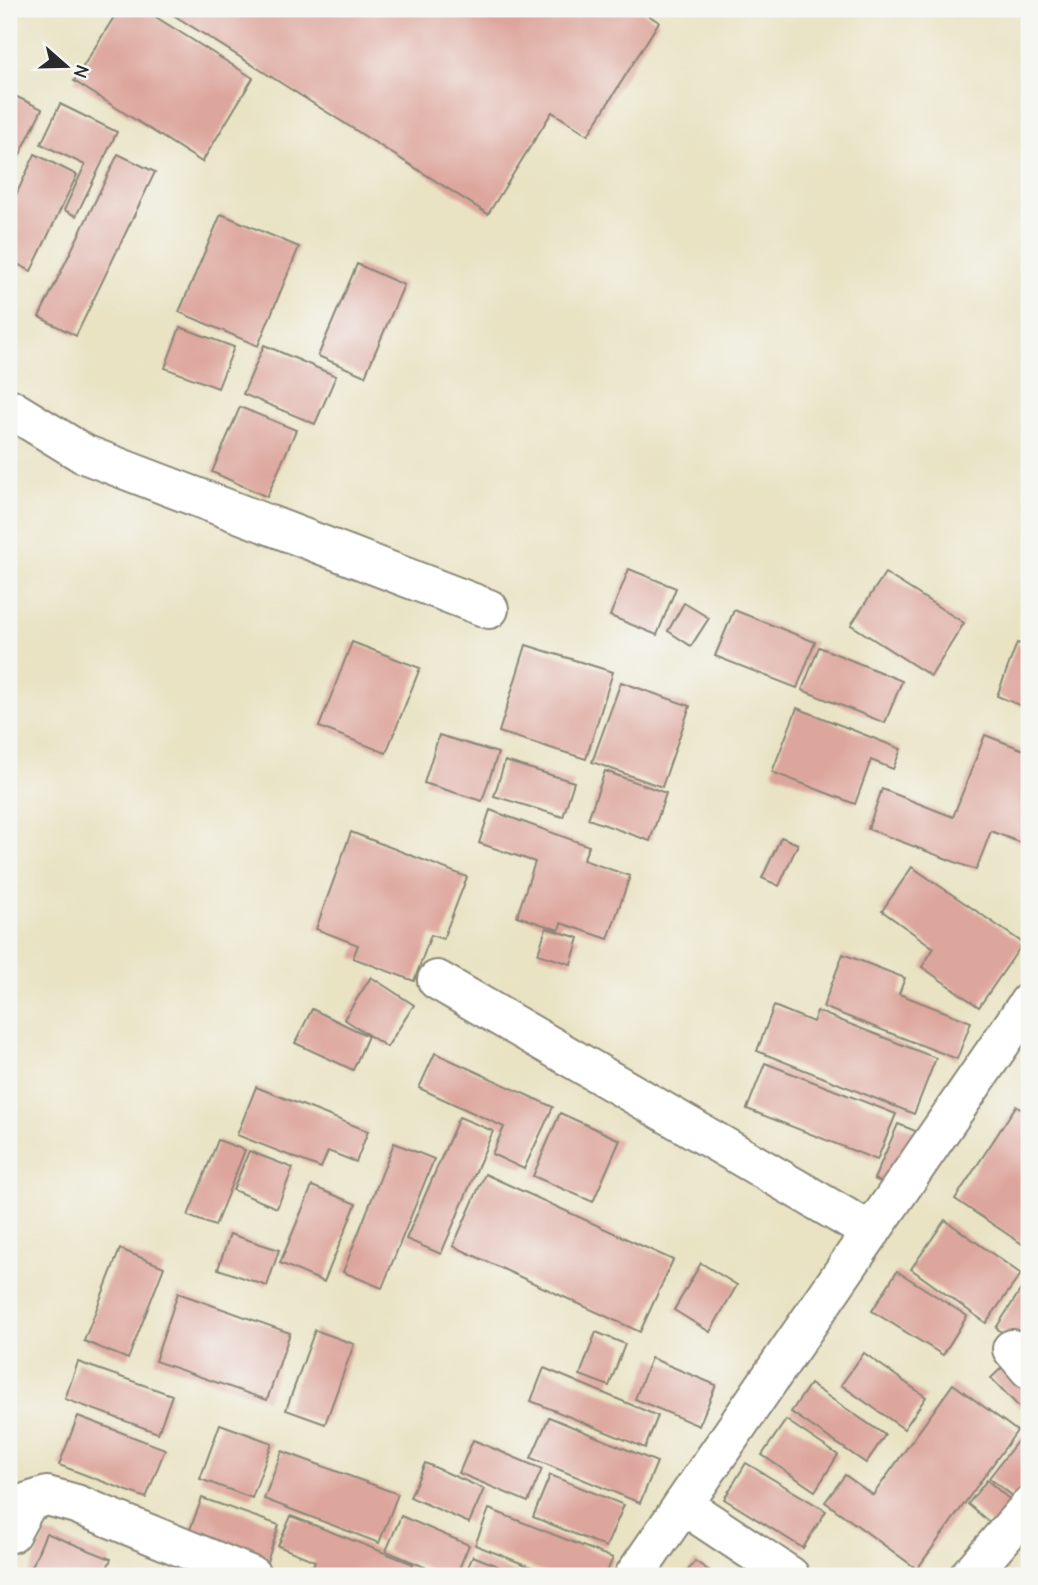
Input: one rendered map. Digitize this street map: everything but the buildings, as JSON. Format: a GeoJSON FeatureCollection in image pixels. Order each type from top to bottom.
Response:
{"type":"FeatureCollection","features":[{"type":"Feature","properties":{"kind":"street"},"geometry":{"type":"LineString","coordinates":[[9,408],[84,454],[489,608]]}},
{"type":"Feature","properties":{"kind":"street"},"geometry":{"type":"LineString","coordinates":[[437,980],[871,1232]]}},
{"type":"Feature","properties":{"kind":"street"},"geometry":{"type":"LineString","coordinates":[[634,1576],[1029,1002]]}},
{"type":"Feature","properties":{"kind":"street"},"geometry":{"type":"LineString","coordinates":[[11,1533],[28,1502],[47,1496],[76,1504],[252,1576]]}},
{"type":"Feature","properties":{"kind":"street"},"geometry":{"type":"LineString","coordinates":[[683,1505],[790,1576]]}},
{"type":"Feature","properties":{"kind":"street"},"geometry":{"type":"LineString","coordinates":[[969,1576],[1029,1507]]}}]}
